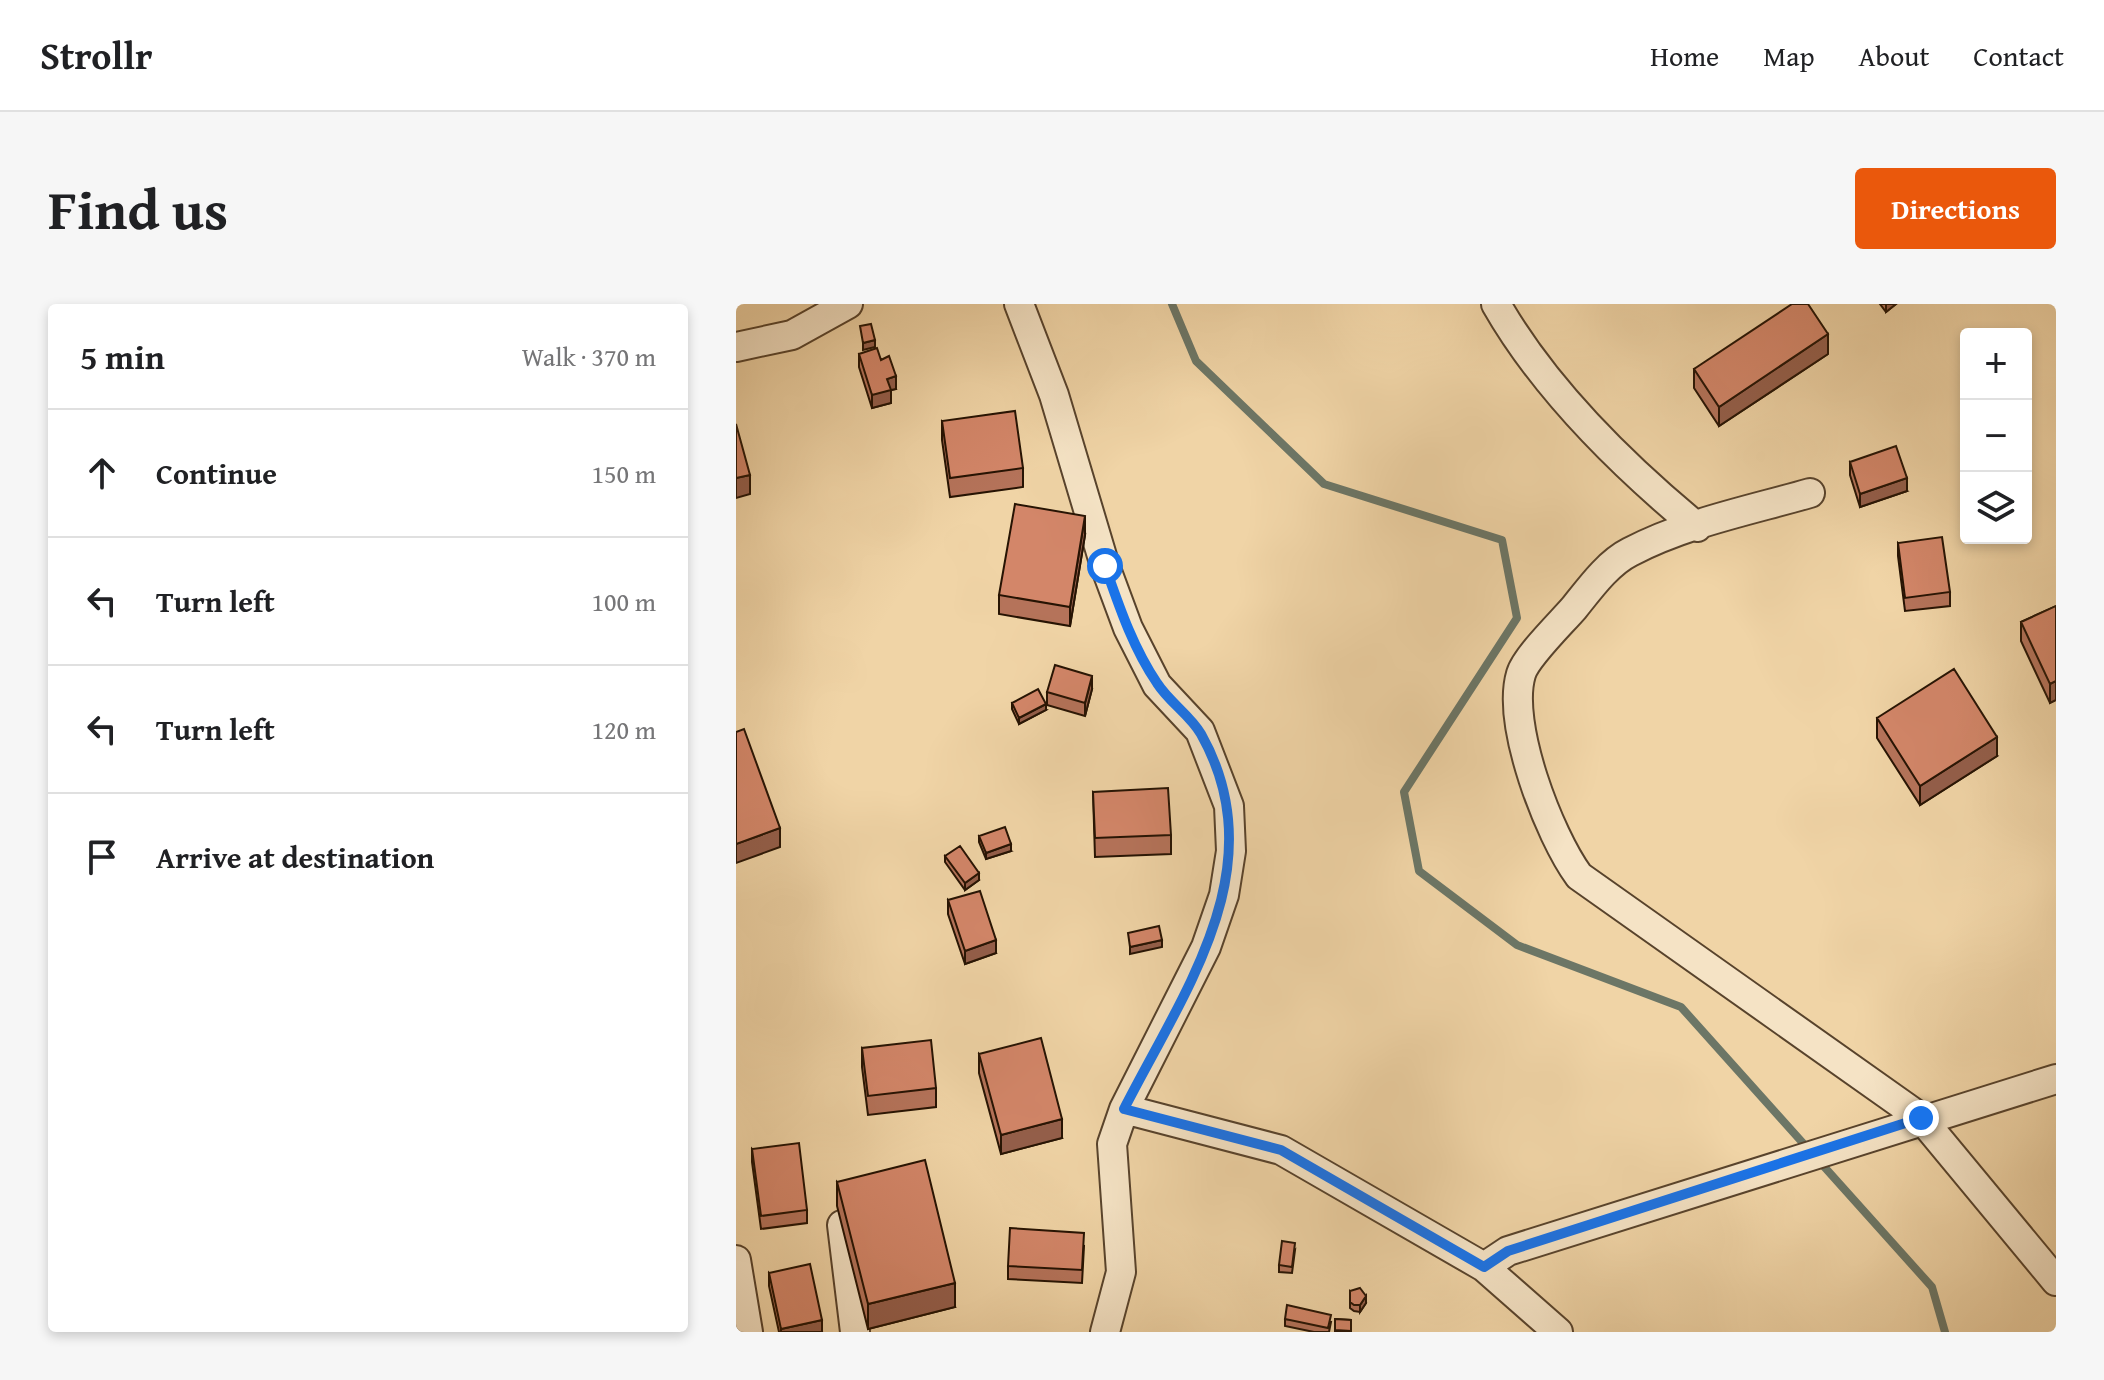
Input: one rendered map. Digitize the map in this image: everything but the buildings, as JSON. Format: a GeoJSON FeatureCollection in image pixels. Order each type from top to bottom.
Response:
{"type":"FeatureCollection","features":[{"type":"Feature","properties":{"kind":"street"},"geometry":{"type":"LineString","coordinates":[[736,347],[792,335],[848,304]]}},
{"type":"Feature","properties":{"kind":"street"},"geometry":{"type":"LineString","coordinates":[[1019,304],[1054,395],[1105,566],[1128,628],[1157,685],[1200,731],[1229,806],[1231,851],[1224,895],[1206,947],[1124,1109],[1112,1144],[1121,1272],[1105,1332]]}},
{"type":"Feature","properties":{"kind":"street"},"geometry":{"type":"LineString","coordinates":[[1496,304],[1513,332],[1568,402],[1650,489],[1697,527]]}},
{"type":"Feature","properties":{"kind":"street"},"geometry":{"type":"LineString","coordinates":[[1810,493],[1697,527],[1628,553],[1598,578],[1521,672],[1518,707],[1530,767],[1549,827],[1565,857],[1593,889],[1921,1118],[2056,1281]]}},
{"type":"Feature","properties":{"kind":"street"},"geometry":{"type":"LineString","coordinates":[[1484,1267],[1508,1251],[1921,1118],[2056,1079]]}},
{"type":"Feature","properties":{"kind":"street"},"geometry":{"type":"LineString","coordinates":[[1124,1109],[1281,1150],[1484,1267],[1558,1332]]}},
{"type":"Feature","properties":{"kind":"street"},"geometry":{"type":"LineString","coordinates":[[842,1225],[855,1332]]}},
{"type":"Feature","properties":{"kind":"street"},"geometry":{"type":"LineString","coordinates":[[736,1260],[748,1332]]}},
{"type":"Feature","properties":{"kind":"waterway"},"geometry":{"type":"LineString","coordinates":[[1172,304],[1196,361],[1324,484],[1502,540],[1517,618],[1404,792],[1419,871],[1517,945],[1681,1007],[1932,1287],[1945,1332]]}},
{"type":"Feature","properties":{"kind":"route"},"geometry":{"type":"LineString","coordinates":[[1105,566],[1128,628],[1157,685],[1200,731],[1217,769],[1229,806],[1231,851],[1224,895],[1206,947],[1124,1109],[1281,1150],[1484,1267],[1508,1251],[1921,1118]]}}]}
